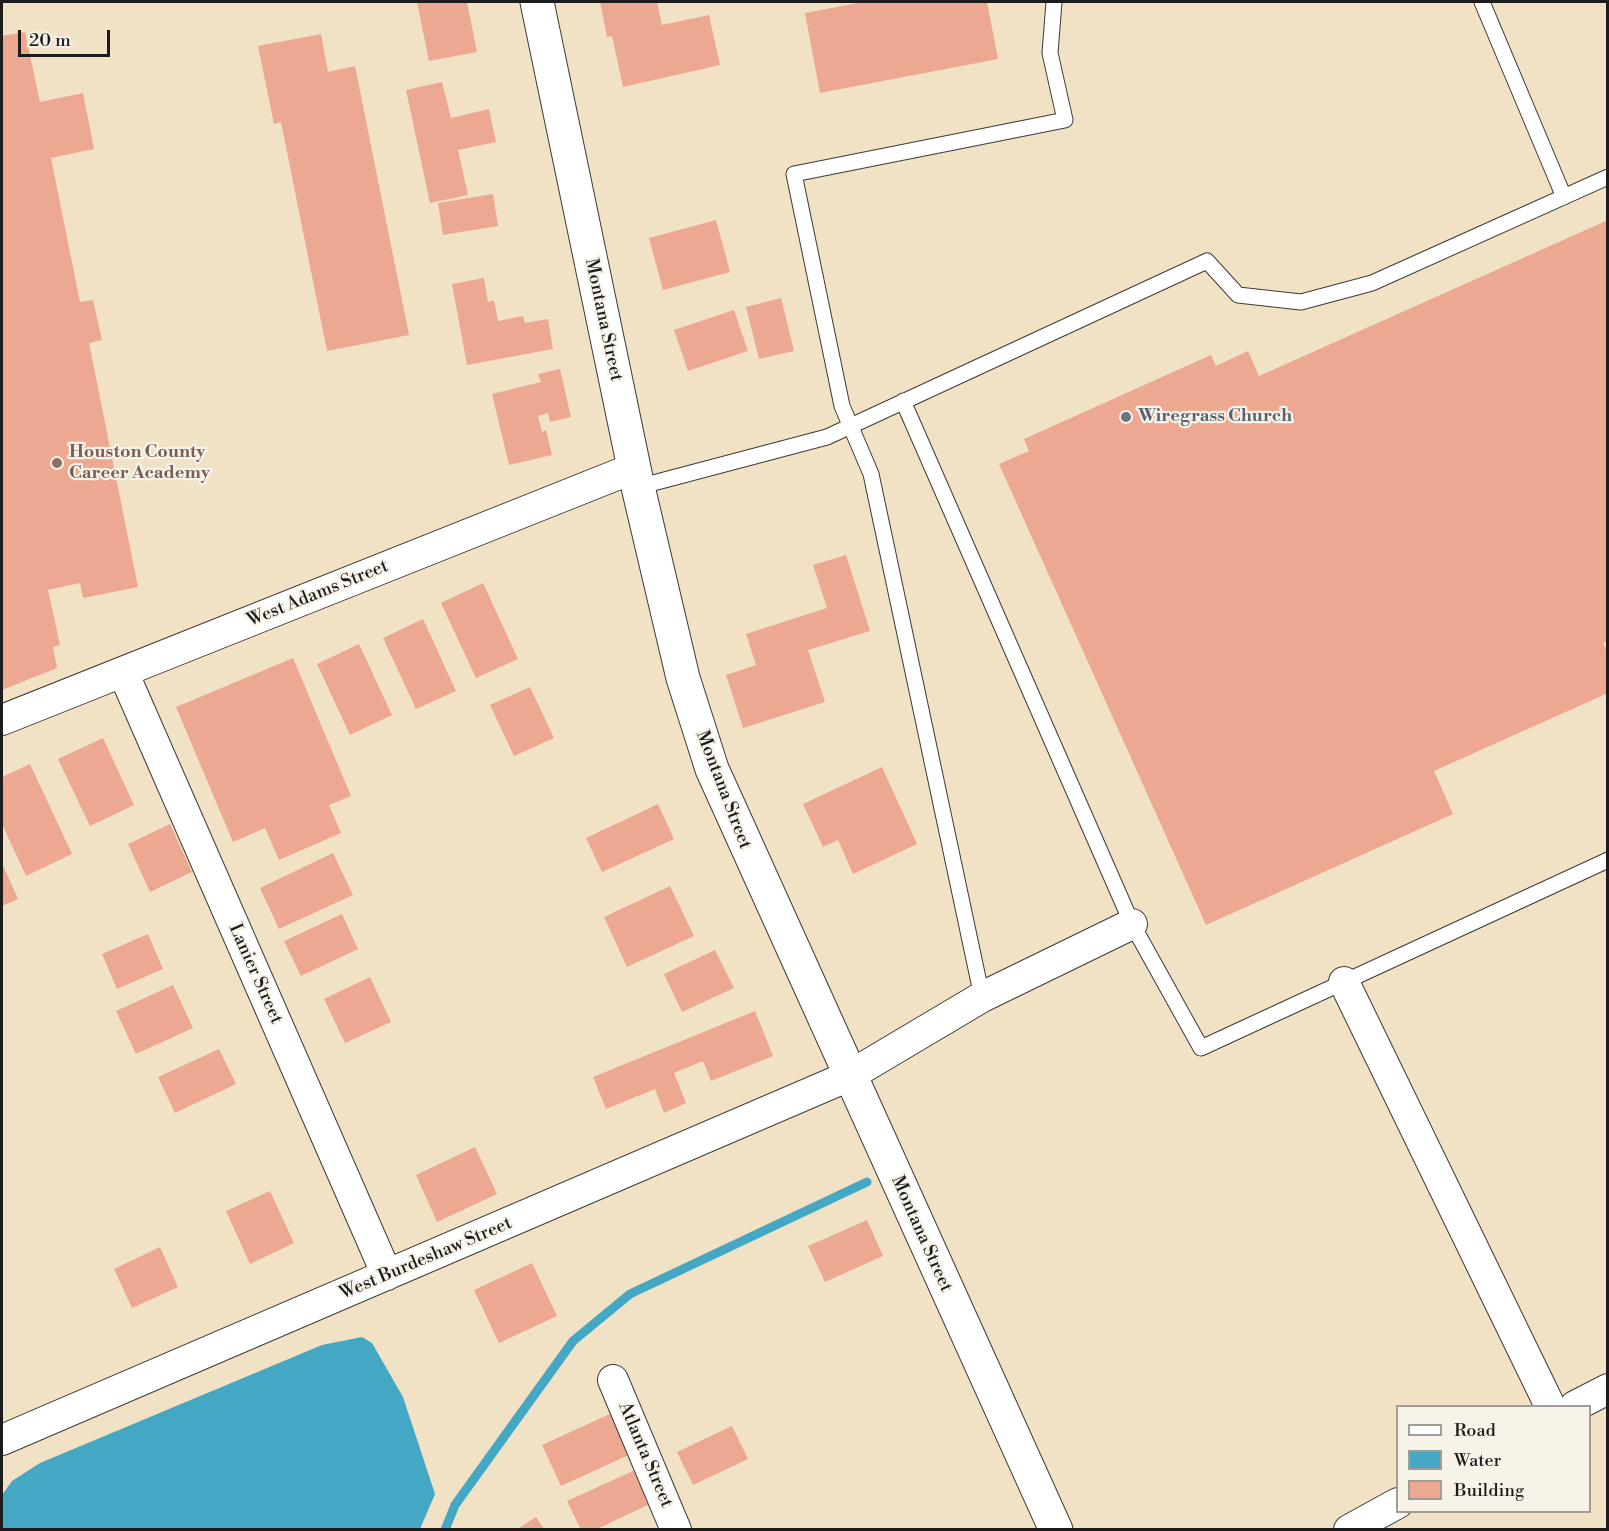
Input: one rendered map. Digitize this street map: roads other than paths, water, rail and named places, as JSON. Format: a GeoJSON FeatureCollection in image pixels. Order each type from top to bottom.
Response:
{"type":"FeatureCollection","features":[{"type":"Feature","properties":{"kind":"street","name":"Montana Street"},"geometry":{"type":"LineString","coordinates":[[537,2],[636,477],[683,678],[712,769],[1056,1530]]}},
{"type":"Feature","properties":{"kind":"street","name":"West Adams Street"},"geometry":{"type":"LineString","coordinates":[[2,720],[636,477]]}},
{"type":"Feature","properties":{"kind":"street","name":"Lanier Street"},"geometry":{"type":"LineString","coordinates":[[123,672],[387,1275]]}},
{"type":"Feature","properties":{"kind":"street","name":"West Burdeshaw Street"},"geometry":{"type":"LineString","coordinates":[[2,1440],[849,1076],[982,997],[1132,924]]}},
{"type":"Feature","properties":{"kind":"street"},"geometry":{"type":"LineString","coordinates":[[1344,982],[1549,1405]]}},
{"type":"Feature","properties":{"kind":"street","name":"Atlanta Street"},"geometry":{"type":"LineString","coordinates":[[613,1380],[676,1530]]}},
{"type":"Feature","properties":{"kind":"street"},"geometry":{"type":"LineString","coordinates":[[1579,1405],[1608,1389]]}},
{"type":"Feature","properties":{"kind":"street"},"geometry":{"type":"LineString","coordinates":[[1349,1530],[1396,1504]]}},
{"type":"Feature","properties":{"kind":"lane"},"geometry":{"type":"LineString","coordinates":[[982,997],[871,474],[842,406],[794,174],[1065,120],[1050,53],[1054,2]]}},
{"type":"Feature","properties":{"kind":"lane"},"geometry":{"type":"LineString","coordinates":[[1482,2],[1564,197]]}},
{"type":"Feature","properties":{"kind":"lane"},"geometry":{"type":"LineString","coordinates":[[636,477],[827,437],[1207,261],[1238,295],[1301,302],[1372,283],[1608,177]]}},
{"type":"Feature","properties":{"kind":"lane"},"geometry":{"type":"LineString","coordinates":[[903,401],[1132,924],[1201,1048],[1608,860]]}},
{"type":"Feature","properties":{"kind":"water"},"geometry":{"type":"Polygon","coordinates":[[[362,1337],[372,1343],[403,1397],[435,1494],[420,1529],[3,1529],[2,1495],[12,1481],[40,1463],[322,1345],[362,1337]]]}},
{"type":"Feature","properties":{"kind":"waterway"},"geometry":{"type":"LineString","coordinates":[[445,1530],[455,1505],[573,1341],[630,1294],[867,1182]]}},
{"type":"Feature","properties":{"kind":"place","name":"Wiregrass Church"},"geometry":{"type":"Point","coordinates":[1126,417]}},
{"type":"Feature","properties":{"kind":"place","name":"Houston County Career Academy"},"geometry":{"type":"Point","coordinates":[57,463]}}]}
